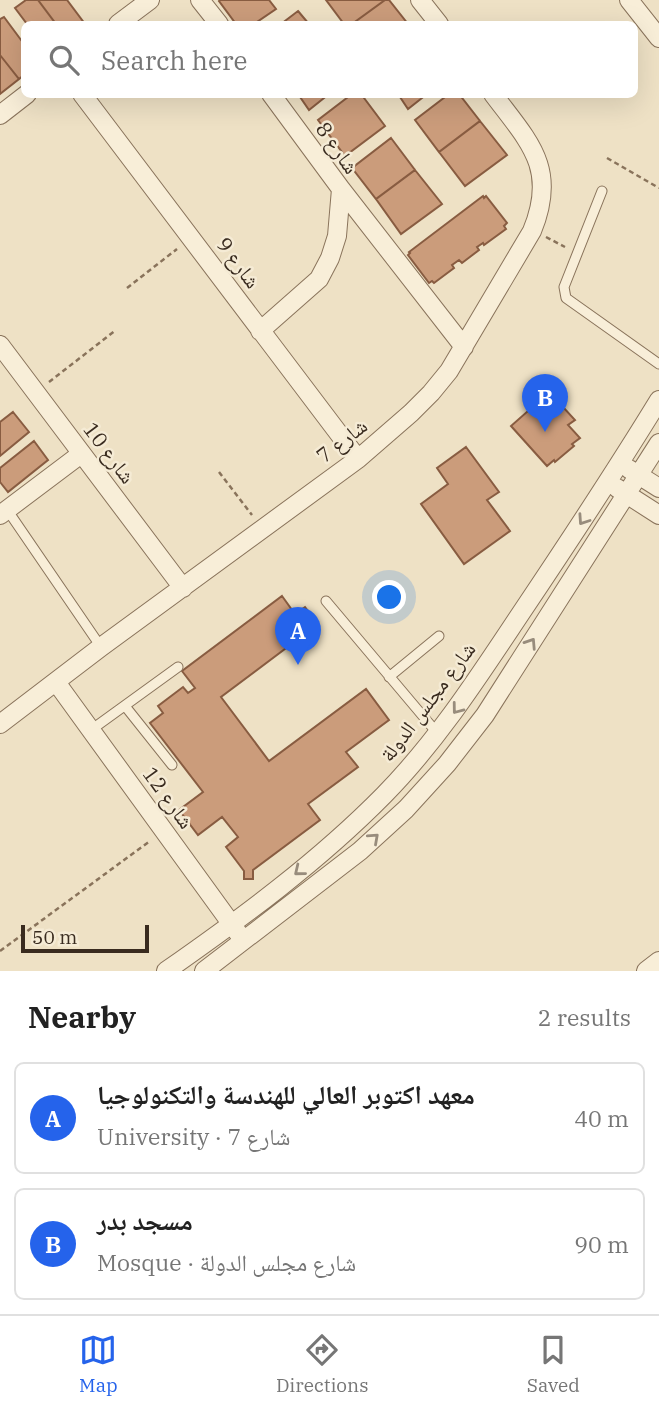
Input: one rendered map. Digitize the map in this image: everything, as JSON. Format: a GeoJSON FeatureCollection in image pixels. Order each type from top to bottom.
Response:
{"type":"FeatureCollection","features":[{"type":"Feature","properties":{"kind":"street"},"geometry":{"type":"LineString","coordinates":[[122,21],[150,0]]}},
{"type":"Feature","properties":{"kind":"street"},"geometry":{"type":"LineString","coordinates":[[200,0],[217,21]]}},
{"type":"Feature","properties":{"kind":"street"},"geometry":{"type":"LineString","coordinates":[[420,0],[437,21]]}},
{"type":"Feature","properties":{"kind":"street"},"geometry":{"type":"LineString","coordinates":[[629,0],[659,38]]}},
{"type":"Feature","properties":{"kind":"street"},"geometry":{"type":"LineString","coordinates":[[0,115],[22,98]]}},
{"type":"Feature","properties":{"kind":"street","name":"شارع 9"},"geometry":{"type":"LineString","coordinates":[[85,98],[358,459]]}},
{"type":"Feature","properties":{"kind":"street","name":"شارع 8"},"geometry":{"type":"LineString","coordinates":[[260,331],[319,279],[337,236],[341,189],[274,98]]}},
{"type":"Feature","properties":{"kind":"street","name":"شارع 7"},"geometry":{"type":"LineString","coordinates":[[0,724],[358,459],[411,413],[449,371],[532,231],[540,212],[543,192],[541,171],[535,152],[496,98]]}},
{"type":"Feature","properties":{"kind":"street"},"geometry":{"type":"LineString","coordinates":[[341,189],[464,347]]}},
{"type":"Feature","properties":{"kind":"street","name":"شارع 10"},"geometry":{"type":"LineString","coordinates":[[0,345],[183,589]]}},
{"type":"Feature","properties":{"kind":"street","name":"شارع مجلس الدولة"},"geometry":{"type":"LineString","coordinates":[[166,971],[232,925],[341,837],[385,794],[438,734],[460,706],[620,464],[659,400]]}},
{"type":"Feature","properties":{"kind":"street"},"geometry":{"type":"LineString","coordinates":[[206,971],[360,850],[406,809],[447,764],[485,715],[659,443]]}},
{"type":"Feature","properties":{"kind":"street"},"geometry":{"type":"LineString","coordinates":[[4,513],[81,454]]}},
{"type":"Feature","properties":{"kind":"street"},"geometry":{"type":"LineString","coordinates":[[620,464],[659,488]]}},
{"type":"Feature","properties":{"kind":"street"},"geometry":{"type":"LineString","coordinates":[[608,482],[659,515]]}},
{"type":"Feature","properties":{"kind":"street","name":"شارع 12"},"geometry":{"type":"LineString","coordinates":[[56,682],[244,941]]}},
{"type":"Feature","properties":{"kind":"street"},"geometry":{"type":"LineString","coordinates":[[646,971],[659,961]]}},
{"type":"Feature","properties":{"kind":"lane"},"geometry":{"type":"LineString","coordinates":[[602,191],[564,287],[566,298],[659,364]]}},
{"type":"Feature","properties":{"kind":"lane"},"geometry":{"type":"LineString","coordinates":[[4,513],[101,647]]}},
{"type":"Feature","properties":{"kind":"lane"},"geometry":{"type":"LineString","coordinates":[[326,601],[438,734]]}},
{"type":"Feature","properties":{"kind":"lane"},"geometry":{"type":"LineString","coordinates":[[389,677],[439,636]]}},
{"type":"Feature","properties":{"kind":"lane"},"geometry":{"type":"LineString","coordinates":[[91,730],[178,667]]}},
{"type":"Feature","properties":{"kind":"lane"},"geometry":{"type":"LineString","coordinates":[[125,706],[172,765]]}},
{"type":"Feature","properties":{"kind":"path"},"geometry":{"type":"LineString","coordinates":[[607,158],[659,188]]}},
{"type":"Feature","properties":{"kind":"path"},"geometry":{"type":"LineString","coordinates":[[532,231],[578,253]]}},
{"type":"Feature","properties":{"kind":"path"},"geometry":{"type":"LineString","coordinates":[[127,288],[190,238]]}},
{"type":"Feature","properties":{"kind":"path"},"geometry":{"type":"LineString","coordinates":[[35,393],[116,330]]}},
{"type":"Feature","properties":{"kind":"path"},"geometry":{"type":"LineString","coordinates":[[219,472],[263,529]]}},
{"type":"Feature","properties":{"kind":"path"},"geometry":{"type":"LineString","coordinates":[[0,951],[164,831]]}},
{"type":"Feature","properties":{"kind":"building"},"geometry":{"type":"Polygon","coordinates":[[[26,0],[38,0],[54,21],[25,21],[15,8],[26,0]]]}},
{"type":"Feature","properties":{"kind":"building"},"geometry":{"type":"Polygon","coordinates":[[[38,0],[67,0],[83,21],[54,21],[38,0]]]}},
{"type":"Feature","properties":{"kind":"building"},"geometry":{"type":"Polygon","coordinates":[[[269,0],[276,9],[258,21],[234,21],[219,1],[269,0]]]}},
{"type":"Feature","properties":{"kind":"building"},"geometry":{"type":"Polygon","coordinates":[[[326,0],[385,0],[356,21],[342,21],[326,0]]]}},
{"type":"Feature","properties":{"kind":"building"},"geometry":{"type":"Polygon","coordinates":[[[385,0],[389,0],[406,21],[356,21],[385,0]]]}},
{"type":"Feature","properties":{"kind":"building"},"geometry":{"type":"Polygon","coordinates":[[[298,11],[306,21],[285,21],[298,11]]]}},
{"type":"Feature","properties":{"kind":"building"},"geometry":{"type":"Polygon","coordinates":[[[4,17],[21,40],[19,79],[0,55],[0,19],[4,17]]]}},
{"type":"Feature","properties":{"kind":"building"},"geometry":{"type":"Polygon","coordinates":[[[0,55],[19,79],[0,94],[0,55]]]}},
{"type":"Feature","properties":{"kind":"building"},"geometry":{"type":"Polygon","coordinates":[[[301,98],[324,98],[309,110],[301,98]]]}},
{"type":"Feature","properties":{"kind":"building"},"geometry":{"type":"Polygon","coordinates":[[[347,98],[364,98],[385,126],[345,156],[318,120],[347,98]]]}},
{"type":"Feature","properties":{"kind":"building"},"geometry":{"type":"Polygon","coordinates":[[[401,98],[422,98],[408,109],[401,98]]]}},
{"type":"Feature","properties":{"kind":"building"},"geometry":{"type":"Polygon","coordinates":[[[444,98],[462,98],[480,121],[439,152],[415,120],[444,98]]]}},
{"type":"Feature","properties":{"kind":"building"},"geometry":{"type":"Polygon","coordinates":[[[480,121],[507,155],[465,186],[439,152],[480,121]]]}},
{"type":"Feature","properties":{"kind":"building"},"geometry":{"type":"Polygon","coordinates":[[[391,138],[415,170],[376,199],[352,168],[391,138]]]}},
{"type":"Feature","properties":{"kind":"building"},"geometry":{"type":"Polygon","coordinates":[[[415,170],[442,204],[401,234],[376,199],[415,170]]]}},
{"type":"Feature","properties":{"kind":"building"},"geometry":{"type":"Polygon","coordinates":[[[486,196],[507,223],[504,226],[506,229],[477,247],[479,250],[462,263],[459,260],[452,265],[454,268],[434,283],[429,283],[408,255],[409,252],[486,196]]]}},
{"type":"Feature","properties":{"kind":"building"},"geometry":{"type":"Polygon","coordinates":[[[551,394],[575,420],[568,425],[580,438],[572,444],[574,446],[547,466],[511,426],[546,395],[548,397],[551,394]]]}},
{"type":"Feature","properties":{"kind":"building"},"geometry":{"type":"Polygon","coordinates":[[[13,412],[29,432],[0,456],[0,422],[13,412]]]}},
{"type":"Feature","properties":{"kind":"building"},"geometry":{"type":"Polygon","coordinates":[[[34,441],[48,460],[8,492],[0,482],[0,468],[34,441]]]}},
{"type":"Feature","properties":{"kind":"building"},"geometry":{"type":"Polygon","coordinates":[[[466,447],[499,492],[487,500],[510,531],[464,564],[421,504],[448,484],[437,468],[466,447]]]}},
{"type":"Feature","properties":{"kind":"building"},"geometry":{"type":"Polygon","coordinates":[[[282,596],[295,614],[305,607],[318,624],[221,697],[269,761],[366,689],[389,720],[346,752],[358,767],[308,804],[320,820],[253,870],[253,879],[244,879],[244,871],[226,847],[238,837],[222,817],[198,835],[179,810],[203,792],[150,723],[163,713],[158,706],[183,687],[188,693],[195,688],[182,671],[282,596]]]}},
{"type":"Feature","properties":{"kind":"place","name":"مسجد بدر"},"geometry":{"type":"Point","coordinates":[545,432]}},
{"type":"Feature","properties":{"kind":"place","name":"معهد اكتوبر العالي للهندسة والتكنولوجيا"},"geometry":{"type":"Point","coordinates":[298,665]}}]}
